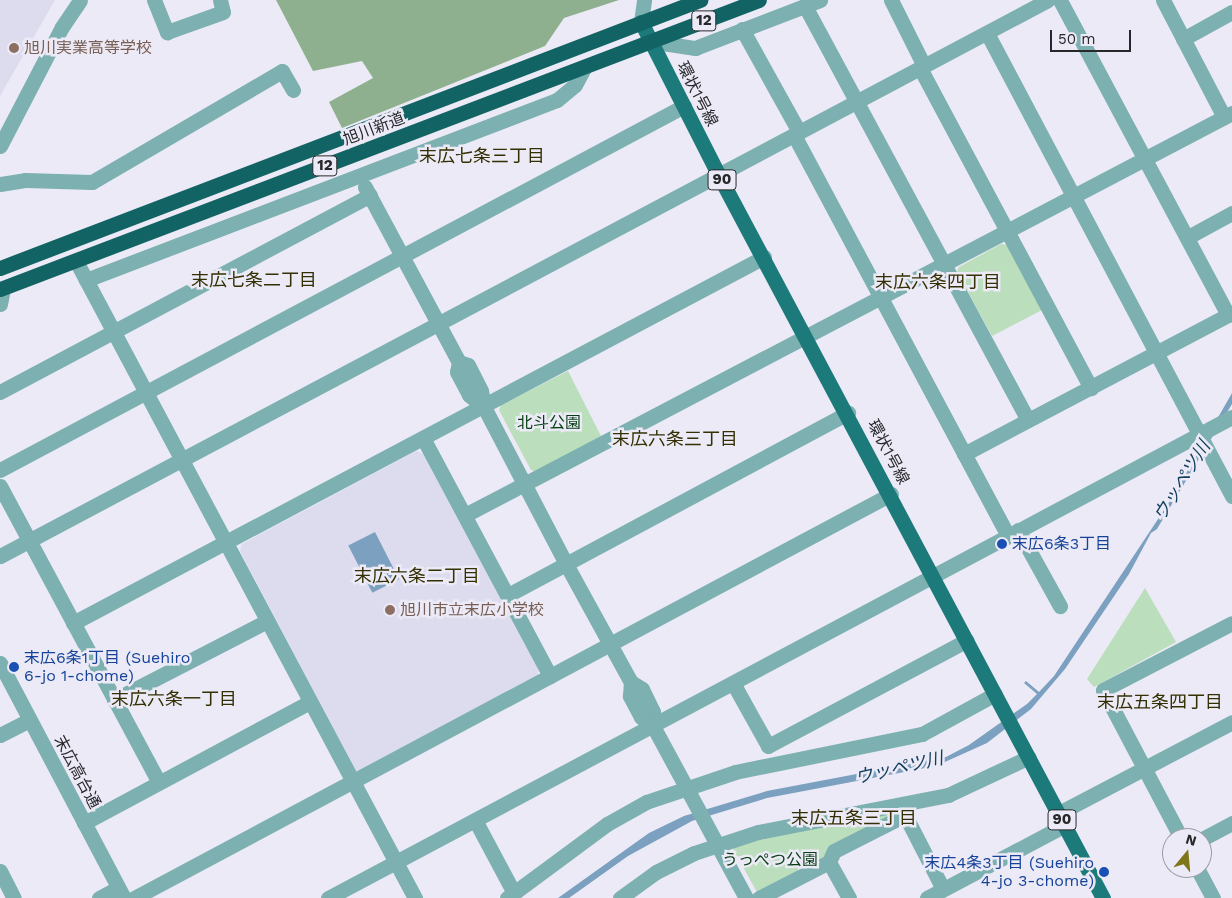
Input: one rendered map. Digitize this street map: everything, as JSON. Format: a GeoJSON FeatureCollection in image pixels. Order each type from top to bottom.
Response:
{"type":"FeatureCollection","features":[{"type":"Feature","properties":{"kind":"highway","name":"旭川新道"},"geometry":{"type":"LineString","coordinates":[[0,268],[700,0]]}},
{"type":"Feature","properties":{"kind":"highway","name":"旭川新道"},"geometry":{"type":"LineString","coordinates":[[2,289],[759,0]]}},
{"type":"Feature","properties":{"kind":"main road","name":"環状1号線"},"geometry":{"type":"LineString","coordinates":[[641,22],[718,174],[848,413],[932,576],[1103,898]]}},
{"type":"Feature","properties":{"kind":"street"},"geometry":{"type":"LineString","coordinates":[[0,146],[62,27],[80,0]]}},
{"type":"Feature","properties":{"kind":"street"},"geometry":{"type":"LineString","coordinates":[[154,0],[167,32],[223,12],[220,0]]}},
{"type":"Feature","properties":{"kind":"street"},"geometry":{"type":"LineString","coordinates":[[641,22],[644,0]]}},
{"type":"Feature","properties":{"kind":"street"},"geometry":{"type":"LineString","coordinates":[[649,41],[695,48],[820,0]]}},
{"type":"Feature","properties":{"kind":"street"},"geometry":{"type":"LineString","coordinates":[[891,0],[922,67],[1090,388]]}},
{"type":"Feature","properties":{"kind":"street"},"geometry":{"type":"LineString","coordinates":[[0,556],[1048,0]]}},
{"type":"Feature","properties":{"kind":"street"},"geometry":{"type":"LineString","coordinates":[[964,454],[1228,315],[1060,0]]}},
{"type":"Feature","properties":{"kind":"street"},"geometry":{"type":"LineString","coordinates":[[465,515],[881,297],[1075,198],[1228,115],[1163,0]]}},
{"type":"Feature","properties":{"kind":"street"},"geometry":{"type":"LineString","coordinates":[[804,6],[1028,420]]}},
{"type":"Feature","properties":{"kind":"street"},"geometry":{"type":"LineString","coordinates":[[1184,39],[1232,12]]}},
{"type":"Feature","properties":{"kind":"street"},"geometry":{"type":"LineString","coordinates":[[742,29],[964,454],[1060,606]]}},
{"type":"Feature","properties":{"kind":"street"},"geometry":{"type":"LineString","coordinates":[[987,33],[1232,496]]}},
{"type":"Feature","properties":{"kind":"street"},"geometry":{"type":"LineString","coordinates":[[86,280],[557,100],[575,85],[584,68]]}},
{"type":"Feature","properties":{"kind":"street"},"geometry":{"type":"LineString","coordinates":[[0,184],[25,180],[92,182],[282,72],[292,90]]}},
{"type":"Feature","properties":{"kind":"street"},"geometry":{"type":"LineString","coordinates":[[0,470],[684,106]]}},
{"type":"Feature","properties":{"kind":"street"},"geometry":{"type":"LineString","coordinates":[[360,176],[459,362],[457,372],[469,395],[484,407],[610,645],[631,682],[642,689],[652,712],[653,726],[746,898]]}},
{"type":"Feature","properties":{"kind":"street"},"geometry":{"type":"LineString","coordinates":[[0,392],[370,195]]}},
{"type":"Feature","properties":{"kind":"street"},"geometry":{"type":"LineString","coordinates":[[1188,237],[1232,213]]}},
{"type":"Feature","properties":{"kind":"street"},"geometry":{"type":"LineString","coordinates":[[73,623],[764,257]]}},
{"type":"Feature","properties":{"kind":"street"},"geometry":{"type":"LineString","coordinates":[[76,261],[414,898]]}},
{"type":"Feature","properties":{"kind":"street"},"geometry":{"type":"LineString","coordinates":[[0,304],[2,289]]}},
{"type":"Feature","properties":{"kind":"street"},"geometry":{"type":"LineString","coordinates":[[508,596],[848,413]]}},
{"type":"Feature","properties":{"kind":"street"},"geometry":{"type":"LineString","coordinates":[[328,898],[1232,417]]}},
{"type":"Feature","properties":{"kind":"street"},"geometry":{"type":"LineString","coordinates":[[424,438],[550,676]]}},
{"type":"Feature","properties":{"kind":"street"},"geometry":{"type":"LineString","coordinates":[[0,486],[159,782]]}},
{"type":"Feature","properties":{"kind":"street"},"geometry":{"type":"LineString","coordinates":[[134,898],[891,494]]}},
{"type":"Feature","properties":{"kind":"street"},"geometry":{"type":"LineString","coordinates":[[114,700],[267,621]]}},
{"type":"Feature","properties":{"kind":"street"},"geometry":{"type":"LineString","coordinates":[[1176,828],[1104,690],[1232,623]]}},
{"type":"Feature","properties":{"kind":"street"},"geometry":{"type":"LineString","coordinates":[[768,746],[967,640]]}},
{"type":"Feature","properties":{"kind":"street","name":"末広高台通"},"geometry":{"type":"LineString","coordinates":[[0,663],[121,893]]}},
{"type":"Feature","properties":{"kind":"street"},"geometry":{"type":"LineString","coordinates":[[733,683],[776,762]]}},
{"type":"Feature","properties":{"kind":"street"},"geometry":{"type":"LineString","coordinates":[[475,820],[510,896],[608,824],[646,802],[689,791],[776,762],[922,734],[998,699]]}},
{"type":"Feature","properties":{"kind":"street"},"geometry":{"type":"LineString","coordinates":[[84,823],[310,702]]}},
{"type":"Feature","properties":{"kind":"street"},"geometry":{"type":"LineString","coordinates":[[0,735],[29,720]]}},
{"type":"Feature","properties":{"kind":"street"},"geometry":{"type":"LineString","coordinates":[[927,898],[1145,768],[1232,722]]}},
{"type":"Feature","properties":{"kind":"street"},"geometry":{"type":"LineString","coordinates":[[620,898],[656,872],[716,840],[903,810],[948,796],[1029,757]]}},
{"type":"Feature","properties":{"kind":"street"},"geometry":{"type":"LineString","coordinates":[[759,898],[829,862],[834,851],[903,810]]}},
{"type":"Feature","properties":{"kind":"street"},"geometry":{"type":"LineString","coordinates":[[903,810],[943,889]]}},
{"type":"Feature","properties":{"kind":"street"},"geometry":{"type":"LineString","coordinates":[[1212,834],[1232,823]]}},
{"type":"Feature","properties":{"kind":"street"},"geometry":{"type":"LineString","coordinates":[[829,862],[849,898]]}},
{"type":"Feature","properties":{"kind":"street"},"geometry":{"type":"LineString","coordinates":[[0,871],[14,898]]}},
{"type":"Feature","properties":{"kind":"street"},"geometry":{"type":"LineString","coordinates":[[1202,878],[1213,898]]}},
{"type":"Feature","properties":{"kind":"street"},"geometry":{"type":"LineString","coordinates":[[99,898],[121,893]]}},
{"type":"Feature","properties":{"kind":"shaded area","name":"旭川実業高等学校"},"geometry":{"type":"Polygon","coordinates":[[[0,0],[55,0],[0,96],[0,0]]]}},
{"type":"Feature","properties":{"kind":"shaded area","name":"旭川市立末広小学校"},"geometry":{"type":"Polygon","coordinates":[[[416,451],[427,455],[539,668],[537,677],[361,772],[356,771],[240,551],[242,544],[416,451]]]}},
{"type":"Feature","properties":{"kind":"green space"},"geometry":{"type":"Polygon","coordinates":[[[276,0],[619,0],[564,18],[545,46],[342,128],[329,102],[373,78],[362,61],[313,71],[276,0]]]}},
{"type":"Feature","properties":{"kind":"green space"},"geometry":{"type":"Polygon","coordinates":[[[1001,244],[1008,245],[1042,310],[992,336],[957,272],[959,267],[1001,244]]]}},
{"type":"Feature","properties":{"kind":"green space","name":"北斗公園"},"geometry":{"type":"Polygon","coordinates":[[[568,371],[602,438],[537,472],[531,470],[499,410],[501,405],[568,371]]]}},
{"type":"Feature","properties":{"kind":"green space"},"geometry":{"type":"Polygon","coordinates":[[[1145,588],[1176,642],[1094,687],[1087,679],[1145,588]]]}},
{"type":"Feature","properties":{"kind":"green space","name":"うっぺつ公園"},"geometry":{"type":"Polygon","coordinates":[[[895,810],[896,814],[820,863],[758,894],[731,845],[895,810]]]}},
{"type":"Feature","properties":{"kind":"water","name":"ウッペツ川"},"geometry":{"type":"Polygon","coordinates":[[[1232,393],[1232,404],[1157,529],[1151,533],[1129,574],[1065,669],[1031,709],[987,743],[936,766],[767,798],[692,821],[628,856],[569,898],[558,898],[649,833],[684,816],[767,791],[946,757],[969,745],[1027,704],[1037,694],[1024,683],[1026,681],[1039,692],[1054,676],[1172,498],[1232,393]]]}},
{"type":"Feature","properties":{"kind":"water"},"geometry":{"type":"Polygon","coordinates":[[[375,532],[399,579],[372,593],[348,546],[375,532]]]}},
{"type":"Feature","properties":{"kind":"place","name":"旭川実業高等学校"},"geometry":{"type":"Point","coordinates":[14,48]}},
{"type":"Feature","properties":{"kind":"place","name":"末広6条3丁目"},"geometry":{"type":"Point","coordinates":[1002,544]}},
{"type":"Feature","properties":{"kind":"place","name":"旭川市立末広小学校"},"geometry":{"type":"Point","coordinates":[390,610]}},
{"type":"Feature","properties":{"kind":"place","name":"末広6条1丁目 (Suehiro 6-jo 1-chome)"},"geometry":{"type":"Point","coordinates":[14,667]}},
{"type":"Feature","properties":{"kind":"place","name":"末広4条3丁目 (Suehiro 4-jo 3-chome)"},"geometry":{"type":"Point","coordinates":[1104,872]}},
{"type":"Feature","properties":{"kind":"district","name":"末広七条三丁目"},"geometry":{"type":"Point","coordinates":[482,156]}},
{"type":"Feature","properties":{"kind":"district","name":"末広七条二丁目"},"geometry":{"type":"Point","coordinates":[254,280]}},
{"type":"Feature","properties":{"kind":"district","name":"末広六条四丁目"},"geometry":{"type":"Point","coordinates":[938,282]}},
{"type":"Feature","properties":{"kind":"district","name":"末広六条三丁目"},"geometry":{"type":"Point","coordinates":[675,439]}},
{"type":"Feature","properties":{"kind":"district","name":"末広六条二丁目"},"geometry":{"type":"Point","coordinates":[417,576]}},
{"type":"Feature","properties":{"kind":"district","name":"末広六条一丁目"},"geometry":{"type":"Point","coordinates":[174,699]}},
{"type":"Feature","properties":{"kind":"district","name":"末広五条四丁目"},"geometry":{"type":"Point","coordinates":[1160,702]}},
{"type":"Feature","properties":{"kind":"district","name":"末広五条三丁目"},"geometry":{"type":"Point","coordinates":[854,818]}}]}
